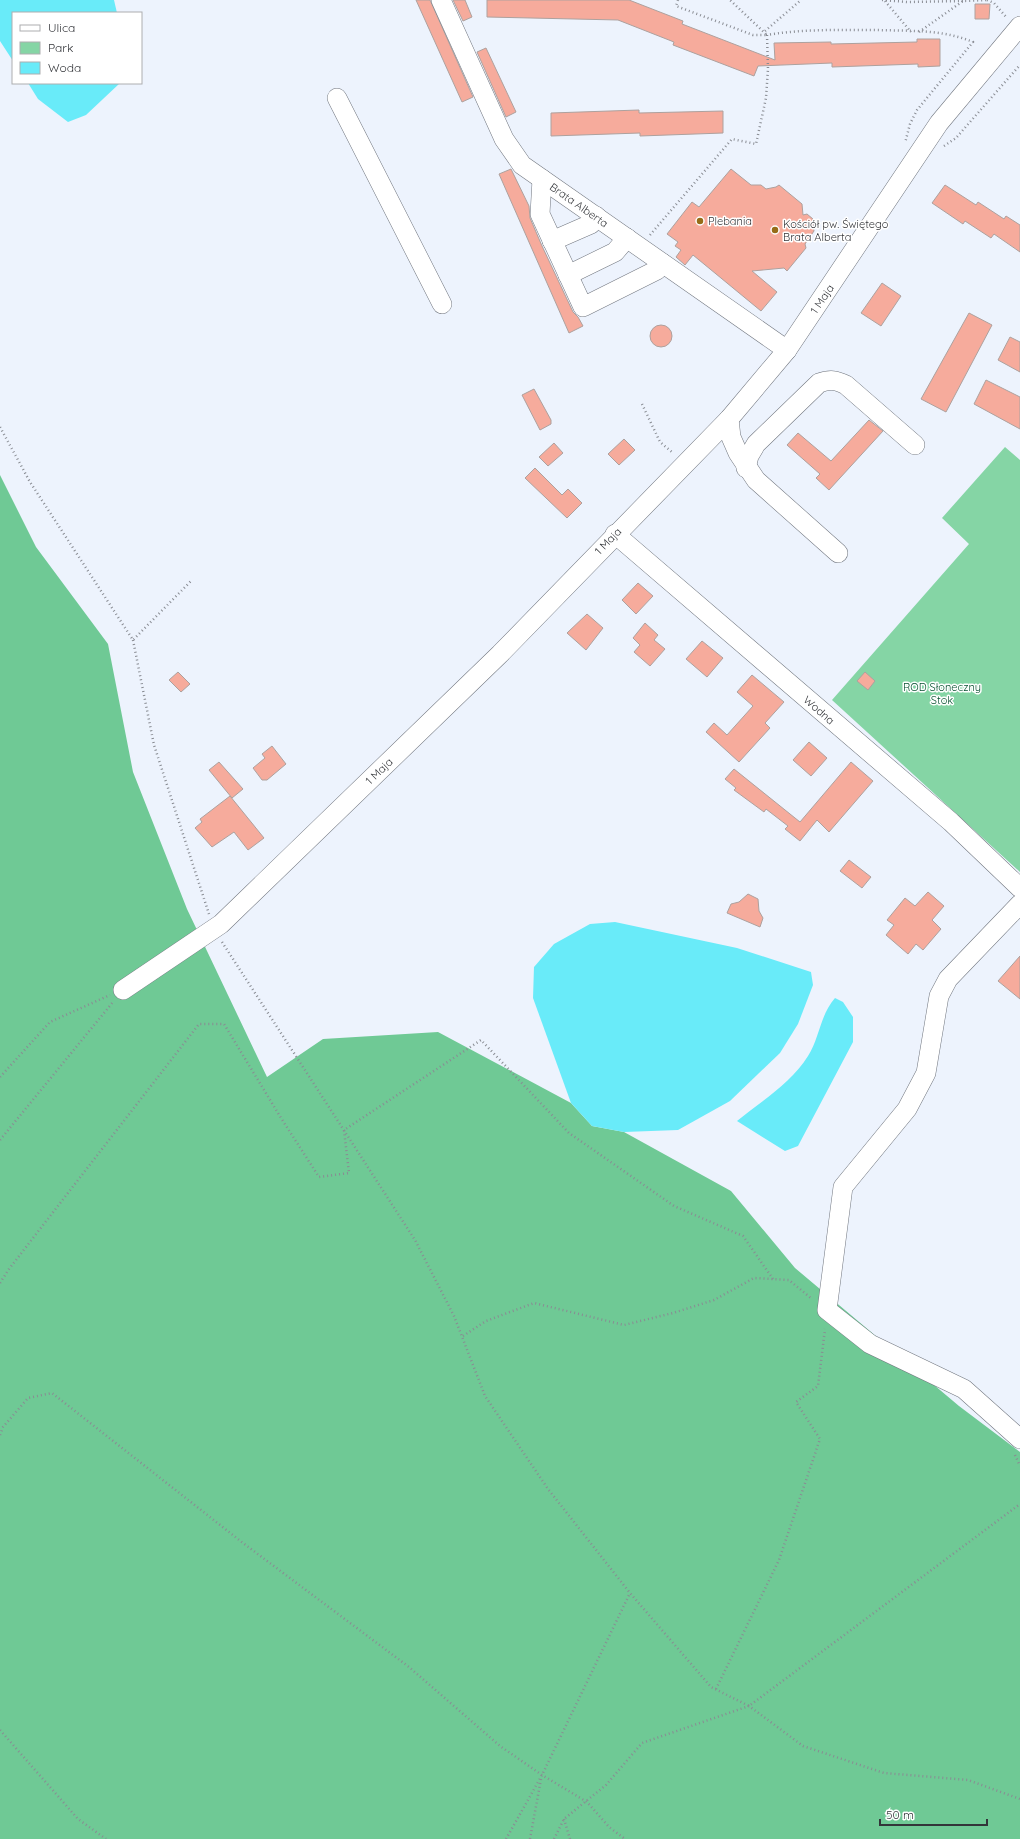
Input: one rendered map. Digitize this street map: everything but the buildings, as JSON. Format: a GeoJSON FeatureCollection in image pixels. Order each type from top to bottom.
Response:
{"type":"FeatureCollection","features":[{"type":"Feature","properties":{"kind":"street","name":"Brata Alberta"},"geometry":{"type":"LineString","coordinates":[[441,0],[504,138],[522,165],[787,350]]}},
{"type":"Feature","properties":{"kind":"street","name":"1 Maja"},"geometry":{"type":"LineString","coordinates":[[123,990],[221,924],[500,654],[615,534],[729,419],[787,350],[939,123],[1019,27]]}},
{"type":"Feature","properties":{"kind":"street"},"geometry":{"type":"LineString","coordinates":[[337,98],[442,304]]}},
{"type":"Feature","properties":{"kind":"street"},"geometry":{"type":"LineString","coordinates":[[542,179],[540,214],[583,307],[657,270],[662,263]]}},
{"type":"Feature","properties":{"kind":"street"},"geometry":{"type":"LineString","coordinates":[[552,241],[590,224],[596,216]]}},
{"type":"Feature","properties":{"kind":"street"},"geometry":{"type":"LineString","coordinates":[[568,275],[633,242]]}},
{"type":"Feature","properties":{"kind":"street"},"geometry":{"type":"LineString","coordinates":[[746,468],[749,456],[756,444],[819,383],[827,380],[837,380],[846,385],[915,445]]}},
{"type":"Feature","properties":{"kind":"street"},"geometry":{"type":"LineString","coordinates":[[729,419],[731,437],[746,468],[756,480],[838,553]]}},
{"type":"Feature","properties":{"kind":"street","name":"Wodna"},"geometry":{"type":"LineString","coordinates":[[615,534],[951,822],[1020,888]]}},
{"type":"Feature","properties":{"kind":"street"},"geometry":{"type":"LineString","coordinates":[[1020,904],[948,979],[939,996],[926,1073],[907,1109],[843,1187],[827,1310],[870,1344],[964,1389],[1020,1439]]}},
{"type":"Feature","properties":{"kind":"path"},"geometry":{"type":"LineString","coordinates":[[678,0],[676,6],[753,35],[767,35],[786,31],[824,30],[918,32],[944,33],[958,36],[973,42],[917,110],[910,124],[903,148]]}},
{"type":"Feature","properties":{"kind":"path"},"geometry":{"type":"LineString","coordinates":[[633,242],[732,139],[756,144],[766,98],[768,68],[767,35],[730,0]]}},
{"type":"Feature","properties":{"kind":"path"},"geometry":{"type":"LineString","coordinates":[[765,32],[801,0]]}},
{"type":"Feature","properties":{"kind":"path"},"geometry":{"type":"LineString","coordinates":[[883,0],[911,32]]}},
{"type":"Feature","properties":{"kind":"path"},"geometry":{"type":"LineString","coordinates":[[883,0],[907,2],[987,0],[994,4],[1019,27]]}},
{"type":"Feature","properties":{"kind":"path"},"geometry":{"type":"LineString","coordinates":[[918,32],[963,1]]}},
{"type":"Feature","properties":{"kind":"path"},"geometry":{"type":"LineString","coordinates":[[938,151],[956,138],[1020,65]]}},
{"type":"Feature","properties":{"kind":"path"},"geometry":{"type":"LineString","coordinates":[[642,404],[660,442],[684,464]]}},
{"type":"Feature","properties":{"kind":"path"},"geometry":{"type":"LineString","coordinates":[[0,427],[30,482],[133,640],[154,745],[214,929],[415,1240],[463,1336],[485,1396],[548,1489],[630,1593],[711,1687],[749,1706],[803,1746],[884,1773],[968,1780],[1020,1799]]}},
{"type":"Feature","properties":{"kind":"path"},"geometry":{"type":"LineString","coordinates":[[133,640],[192,580]]}},
{"type":"Feature","properties":{"kind":"path"},"geometry":{"type":"LineString","coordinates":[[0,1077],[50,1022],[123,990]]}},
{"type":"Feature","properties":{"kind":"path"},"geometry":{"type":"LineString","coordinates":[[0,1140],[123,990]]}},
{"type":"Feature","properties":{"kind":"path"},"geometry":{"type":"LineString","coordinates":[[0,1284],[9,1269],[199,1024],[224,1024],[319,1177],[349,1173],[344,1130]]}},
{"type":"Feature","properties":{"kind":"path"},"geometry":{"type":"LineString","coordinates":[[344,1130],[482,1040],[569,1133],[674,1206],[743,1236],[773,1280]]}},
{"type":"Feature","properties":{"kind":"path"},"geometry":{"type":"LineString","coordinates":[[463,1336],[486,1321],[534,1303],[624,1325],[673,1313],[714,1300],[754,1278],[789,1280],[827,1310],[818,1386],[796,1402],[820,1440],[779,1560],[716,1689]]}},
{"type":"Feature","properties":{"kind":"path"},"geometry":{"type":"LineString","coordinates":[[0,1435],[3,1427],[28,1398],[52,1393],[243,1543],[409,1667],[500,1746],[542,1775],[587,1802],[609,1827],[625,1839]]}},
{"type":"Feature","properties":{"kind":"path"},"geometry":{"type":"LineString","coordinates":[[554,1839],[564,1818],[587,1802],[606,1785],[642,1742],[749,1706],[1020,1504]]}},
{"type":"Feature","properties":{"kind":"path"},"geometry":{"type":"LineString","coordinates":[[506,1839],[542,1775],[630,1593]]}},
{"type":"Feature","properties":{"kind":"path"},"geometry":{"type":"LineString","coordinates":[[0,1730],[78,1819],[106,1839]]}},
{"type":"Feature","properties":{"kind":"path"},"geometry":{"type":"LineString","coordinates":[[530,1839],[542,1775]]}},
{"type":"Feature","properties":{"kind":"path"},"geometry":{"type":"LineString","coordinates":[[564,1818],[570,1839]]}},
{"type":"Feature","properties":{"kind":"green space","name":"ROD Słoneczny Stok"},"geometry":{"type":"Polygon","coordinates":[[[1005,447],[1020,460],[1020,872],[832,700],[969,544],[942,518],[1005,447]]]}},
{"type":"Feature","properties":{"kind":"green space"},"geometry":{"type":"Polygon","coordinates":[[[0,475],[36,547],[108,644],[133,772],[187,909],[267,1077],[323,1039],[438,1032],[571,1103],[592,1126],[624,1132],[731,1191],[795,1268],[959,1406],[1020,1452],[1020,1839],[0,1839],[0,475]]]}},
{"type":"Feature","properties":{"kind":"water"},"geometry":{"type":"Polygon","coordinates":[[[0,0],[114,0],[117,12],[12,12],[12,59],[0,41],[0,0]]]}},
{"type":"Feature","properties":{"kind":"water"},"geometry":{"type":"Polygon","coordinates":[[[29,84],[119,84],[86,115],[68,122],[38,99],[29,84]]]}},
{"type":"Feature","properties":{"kind":"water"},"geometry":{"type":"Polygon","coordinates":[[[615,922],[737,948],[811,972],[813,985],[798,1024],[780,1053],[730,1101],[678,1130],[624,1132],[592,1126],[571,1103],[533,998],[534,967],[554,944],[590,924],[615,922]]]}},
{"type":"Feature","properties":{"kind":"water"},"geometry":{"type":"Polygon","coordinates":[[[835,998],[843,1002],[853,1017],[853,1042],[798,1146],[785,1151],[737,1121],[776,1091],[801,1066],[812,1049],[826,1012],[835,998]]]}},
{"type":"Feature","properties":{"kind":"place","name":"Plebania"},"geometry":{"type":"Point","coordinates":[700,221]}},
{"type":"Feature","properties":{"kind":"place","name":"Kościół pw. Świętego Brata Alberta"},"geometry":{"type":"Point","coordinates":[775,230]}}]}
